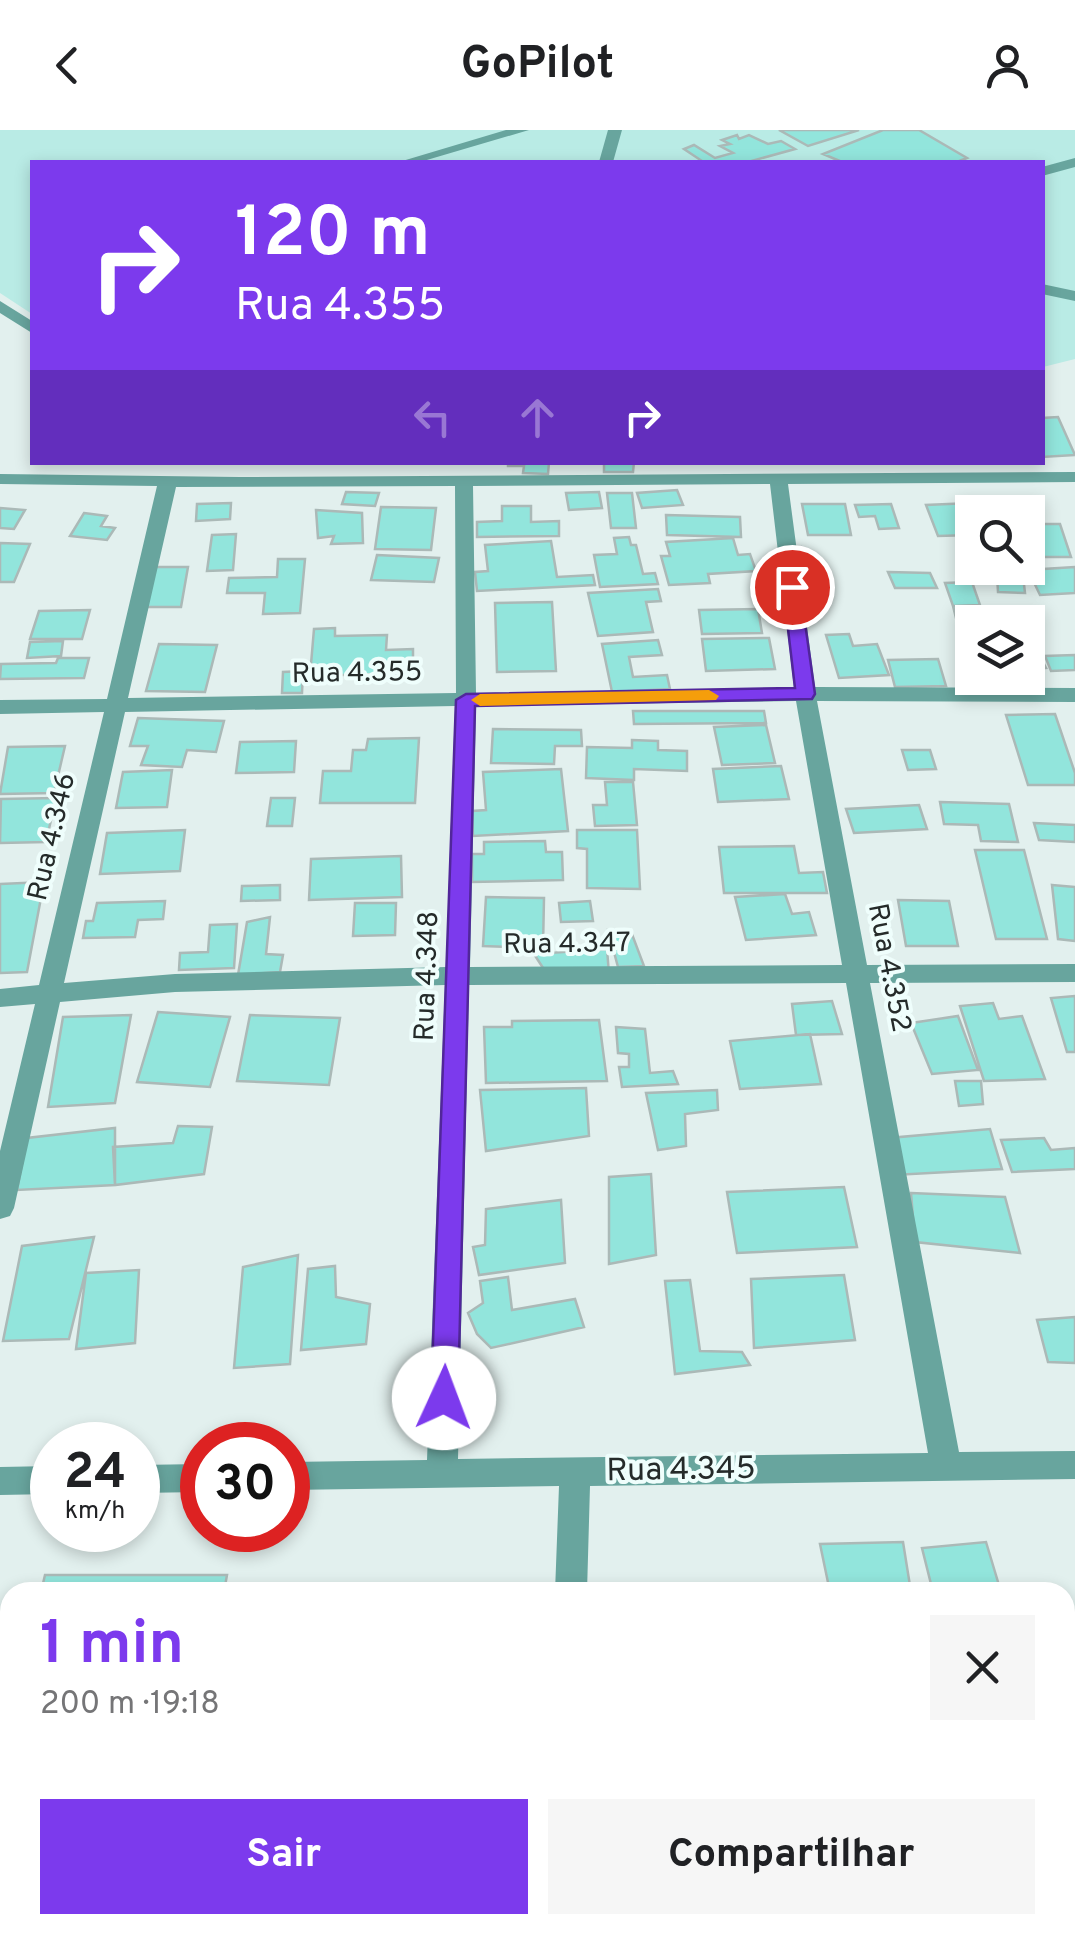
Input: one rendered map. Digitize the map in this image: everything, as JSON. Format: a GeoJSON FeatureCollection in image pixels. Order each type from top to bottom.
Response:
{"type":"FeatureCollection","features":[{"type":"Feature","properties":{"kind":"street"},"geometry":{"type":"LineString","coordinates":[[413,160],[522,130]]}},
{"type":"Feature","properties":{"kind":"street"},"geometry":{"type":"LineString","coordinates":[[607,160],[615,130]]}},
{"type":"Feature","properties":{"kind":"street"},"geometry":{"type":"LineString","coordinates":[[1045,171],[1075,162]]}},
{"type":"Feature","properties":{"kind":"street"},"geometry":{"type":"LineString","coordinates":[[1045,290],[1075,296]]}},
{"type":"Feature","properties":{"kind":"street"},"geometry":{"type":"LineString","coordinates":[[0,306],[30,327]]}},
{"type":"Feature","properties":{"kind":"street"},"geometry":{"type":"LineString","coordinates":[[230,465],[239,482]]}},
{"type":"Feature","properties":{"kind":"street"},"geometry":{"type":"LineString","coordinates":[[0,478],[239,482],[1073,481]]}},
{"type":"Feature","properties":{"kind":"street","name":"Rua 4.346"},"geometry":{"type":"LineString","coordinates":[[0,1208],[168,480]]}},
{"type":"Feature","properties":{"kind":"street","name":"Rua 4.348"},"geometry":{"type":"LineString","coordinates":[[442,1474],[466,700],[464,480]]}},
{"type":"Feature","properties":{"kind":"street","name":"Rua 4.352"},"geometry":{"type":"LineString","coordinates":[[778,480],[805,694],[946,1466]]}},
{"type":"Feature","properties":{"kind":"street","name":"Rua 4.355"},"geometry":{"type":"LineString","coordinates":[[0,707],[805,694],[1075,695]]}},
{"type":"Feature","properties":{"kind":"street","name":"Rua 4.347"},"geometry":{"type":"LineString","coordinates":[[0,998],[175,983],[458,976],[858,971],[1075,973]]}},
{"type":"Feature","properties":{"kind":"street","name":"Rua 4.345"},"geometry":{"type":"LineString","coordinates":[[310,1476],[1075,1465]]}},
{"type":"Feature","properties":{"kind":"street"},"geometry":{"type":"LineString","coordinates":[[571,1582],[575,1472]]}},
{"type":"Feature","properties":{"kind":"street"},"geometry":{"type":"LineString","coordinates":[[0,1482],[30,1481]]}},
{"type":"Feature","properties":{"kind":"shaded area"},"geometry":{"type":"Polygon","coordinates":[[[0,130],[1075,130],[1075,359],[1045,366],[1045,160],[30,160],[30,313],[0,293],[0,130]]]}},
{"type":"Feature","properties":{"kind":"building"},"geometry":{"type":"Polygon","coordinates":[[[779,130],[859,130],[808,146],[779,130]]]}},
{"type":"Feature","properties":{"kind":"building"},"geometry":{"type":"Polygon","coordinates":[[[883,130],[919,130],[967,158],[837,160],[823,154],[883,130]]]}},
{"type":"Feature","properties":{"kind":"building"},"geometry":{"type":"Polygon","coordinates":[[[749,135],[768,144],[781,141],[795,149],[755,160],[700,160],[684,149],[694,145],[715,158],[733,153],[720,146],[730,144],[722,140],[749,135]]]}},
{"type":"Feature","properties":{"kind":"building"},"geometry":{"type":"Polygon","coordinates":[[[1058,417],[1075,455],[1045,457],[1045,418],[1058,417]]]}},
{"type":"Feature","properties":{"kind":"building"},"geometry":{"type":"Polygon","coordinates":[[[549,465],[548,474],[523,473],[524,466],[508,466],[549,465]]]}},
{"type":"Feature","properties":{"kind":"building"},"geometry":{"type":"Polygon","coordinates":[[[604,465],[634,465],[633,472],[604,472],[604,465]]]}},
{"type":"Feature","properties":{"kind":"building"},"geometry":{"type":"Polygon","coordinates":[[[677,490],[683,505],[642,508],[637,493],[677,490]]]}},
{"type":"Feature","properties":{"kind":"building"},"geometry":{"type":"Polygon","coordinates":[[[346,492],[379,493],[375,506],[342,504],[346,492]]]}},
{"type":"Feature","properties":{"kind":"building"},"geometry":{"type":"Polygon","coordinates":[[[599,492],[602,508],[569,510],[566,493],[599,492]]]}},
{"type":"Feature","properties":{"kind":"building"},"geometry":{"type":"Polygon","coordinates":[[[607,493],[632,493],[636,528],[611,528],[607,493]]]}},
{"type":"Feature","properties":{"kind":"building"},"geometry":{"type":"Polygon","coordinates":[[[231,503],[230,519],[196,521],[197,504],[231,503]]]}},
{"type":"Feature","properties":{"kind":"building"},"geometry":{"type":"Polygon","coordinates":[[[802,504],[845,504],[851,535],[808,535],[802,504]]]}},
{"type":"Feature","properties":{"kind":"building"},"geometry":{"type":"Polygon","coordinates":[[[891,504],[899,528],[879,529],[875,516],[859,517],[855,505],[891,504]]]}},
{"type":"Feature","properties":{"kind":"building"},"geometry":{"type":"Polygon","coordinates":[[[955,504],[955,536],[938,536],[926,505],[955,504]]]}},
{"type":"Feature","properties":{"kind":"building"},"geometry":{"type":"Polygon","coordinates":[[[502,506],[531,506],[531,522],[559,521],[559,536],[477,537],[477,522],[502,521],[502,506]]]}},
{"type":"Feature","properties":{"kind":"building"},"geometry":{"type":"Polygon","coordinates":[[[381,507],[436,508],[431,550],[375,549],[381,507]]]}},
{"type":"Feature","properties":{"kind":"building"},"geometry":{"type":"Polygon","coordinates":[[[0,508],[25,510],[14,529],[0,528],[0,508]]]}},
{"type":"Feature","properties":{"kind":"building"},"geometry":{"type":"Polygon","coordinates":[[[316,510],[362,513],[363,543],[331,544],[334,536],[318,538],[316,510]]]}},
{"type":"Feature","properties":{"kind":"building"},"geometry":{"type":"Polygon","coordinates":[[[84,513],[107,516],[101,526],[115,528],[107,540],[70,536],[84,513]]]}},
{"type":"Feature","properties":{"kind":"building"},"geometry":{"type":"Polygon","coordinates":[[[666,515],[740,517],[741,537],[667,535],[666,515]]]}},
{"type":"Feature","properties":{"kind":"building"},"geometry":{"type":"Polygon","coordinates":[[[1045,524],[1060,524],[1071,557],[1045,557],[1045,524]]]}},
{"type":"Feature","properties":{"kind":"building"},"geometry":{"type":"Polygon","coordinates":[[[236,534],[233,570],[207,571],[212,535],[236,534]]]}},
{"type":"Feature","properties":{"kind":"building"},"geometry":{"type":"Polygon","coordinates":[[[629,537],[631,545],[636,545],[643,574],[655,573],[658,584],[600,587],[594,555],[617,554],[614,538],[629,537]]]}},
{"type":"Feature","properties":{"kind":"building"},"geometry":{"type":"Polygon","coordinates":[[[733,538],[738,555],[750,554],[756,571],[708,574],[710,583],[669,585],[661,556],[670,556],[666,542],[733,538]]]}},
{"type":"Feature","properties":{"kind":"building"},"geometry":{"type":"Polygon","coordinates":[[[551,541],[557,577],[593,575],[595,585],[477,591],[475,572],[488,571],[485,545],[551,541]]]}},
{"type":"Feature","properties":{"kind":"building"},"geometry":{"type":"Polygon","coordinates":[[[0,543],[30,544],[14,582],[0,582],[0,543]]]}},
{"type":"Feature","properties":{"kind":"building"},"geometry":{"type":"Polygon","coordinates":[[[792,547],[801,547],[807,570],[823,568],[832,590],[800,592],[792,547]]]}},
{"type":"Feature","properties":{"kind":"building"},"geometry":{"type":"Polygon","coordinates":[[[377,555],[439,558],[434,582],[371,580],[377,555]]]}},
{"type":"Feature","properties":{"kind":"building"},"geometry":{"type":"Polygon","coordinates":[[[278,559],[305,559],[300,613],[263,614],[265,593],[227,593],[229,578],[277,577],[278,559]]]}},
{"type":"Feature","properties":{"kind":"building"},"geometry":{"type":"Polygon","coordinates":[[[154,567],[188,567],[181,607],[146,607],[154,567]]]}},
{"type":"Feature","properties":{"kind":"building"},"geometry":{"type":"Polygon","coordinates":[[[1075,567],[1075,593],[1040,595],[1035,585],[1045,585],[1045,569],[1075,567]]]}},
{"type":"Feature","properties":{"kind":"building"},"geometry":{"type":"Polygon","coordinates":[[[888,572],[930,573],[937,588],[895,588],[888,572]]]}},
{"type":"Feature","properties":{"kind":"building"},"geometry":{"type":"Polygon","coordinates":[[[945,583],[973,585],[980,605],[953,606],[945,583]]]}},
{"type":"Feature","properties":{"kind":"building"},"geometry":{"type":"Polygon","coordinates":[[[998,585],[1024,585],[1025,593],[998,592],[998,585]]]}},
{"type":"Feature","properties":{"kind":"building"},"geometry":{"type":"Polygon","coordinates":[[[658,589],[661,601],[646,602],[653,632],[598,636],[588,593],[658,589]]]}},
{"type":"Feature","properties":{"kind":"building"},"geometry":{"type":"Polygon","coordinates":[[[552,602],[556,671],[497,672],[495,603],[552,602]]]}},
{"type":"Feature","properties":{"kind":"building"},"geometry":{"type":"Polygon","coordinates":[[[758,609],[762,633],[702,634],[699,610],[758,609]]]}},
{"type":"Feature","properties":{"kind":"building"},"geometry":{"type":"Polygon","coordinates":[[[90,610],[82,639],[30,639],[39,611],[90,610]]]}},
{"type":"Feature","properties":{"kind":"building"},"geometry":{"type":"Polygon","coordinates":[[[335,628],[335,636],[387,635],[386,650],[413,649],[413,673],[310,676],[314,629],[335,628]]]}},
{"type":"Feature","properties":{"kind":"building"},"geometry":{"type":"Polygon","coordinates":[[[849,634],[853,646],[877,644],[889,675],[839,678],[826,635],[849,634]]]}},
{"type":"Feature","properties":{"kind":"building"},"geometry":{"type":"Polygon","coordinates":[[[769,638],[775,669],[706,671],[702,639],[769,638]]]}},
{"type":"Feature","properties":{"kind":"building"},"geometry":{"type":"Polygon","coordinates":[[[658,640],[662,655],[629,657],[633,677],[667,675],[670,689],[612,692],[602,644],[658,640]]]}},
{"type":"Feature","properties":{"kind":"building"},"geometry":{"type":"Polygon","coordinates":[[[63,641],[61,656],[27,658],[30,642],[63,641]]]}},
{"type":"Feature","properties":{"kind":"building"},"geometry":{"type":"Polygon","coordinates":[[[159,644],[217,645],[205,692],[146,691],[159,644]]]}},
{"type":"Feature","properties":{"kind":"building"},"geometry":{"type":"Polygon","coordinates":[[[1075,655],[1075,670],[1051,671],[1045,656],[1075,655]]]}},
{"type":"Feature","properties":{"kind":"building"},"geometry":{"type":"Polygon","coordinates":[[[58,658],[89,658],[84,678],[0,679],[1,664],[56,663],[58,658]]]}},
{"type":"Feature","properties":{"kind":"building"},"geometry":{"type":"Polygon","coordinates":[[[938,659],[946,686],[895,687],[888,660],[938,659]]]}},
{"type":"Feature","properties":{"kind":"building"},"geometry":{"type":"Polygon","coordinates":[[[303,671],[302,693],[282,693],[283,672],[303,671]]]}},
{"type":"Feature","properties":{"kind":"building"},"geometry":{"type":"Polygon","coordinates":[[[633,711],[764,711],[766,723],[634,724],[633,711]]]}},
{"type":"Feature","properties":{"kind":"building"},"geometry":{"type":"Polygon","coordinates":[[[1055,714],[1075,773],[1075,785],[1028,785],[1006,715],[1055,714]]]}},
{"type":"Feature","properties":{"kind":"building"},"geometry":{"type":"Polygon","coordinates":[[[138,718],[224,721],[216,752],[187,750],[182,767],[141,765],[148,746],[130,746],[138,718]]]}},
{"type":"Feature","properties":{"kind":"building"},"geometry":{"type":"Polygon","coordinates":[[[766,725],[775,763],[722,765],[714,727],[766,725]]]}},
{"type":"Feature","properties":{"kind":"building"},"geometry":{"type":"Polygon","coordinates":[[[493,729],[581,730],[582,746],[555,746],[554,764],[491,763],[493,729]]]}},
{"type":"Feature","properties":{"kind":"building"},"geometry":{"type":"Polygon","coordinates":[[[419,738],[415,803],[320,803],[323,771],[351,771],[353,750],[366,750],[368,739],[419,738]]]}},
{"type":"Feature","properties":{"kind":"building"},"geometry":{"type":"Polygon","coordinates":[[[632,740],[658,741],[658,750],[687,751],[687,771],[634,769],[634,780],[586,778],[587,747],[632,748],[632,740]]]}},
{"type":"Feature","properties":{"kind":"building"},"geometry":{"type":"Polygon","coordinates":[[[296,741],[294,772],[236,773],[240,742],[296,741]]]}},
{"type":"Feature","properties":{"kind":"building"},"geometry":{"type":"Polygon","coordinates":[[[65,746],[54,793],[0,794],[8,747],[65,746]]]}},
{"type":"Feature","properties":{"kind":"building"},"geometry":{"type":"Polygon","coordinates":[[[902,750],[930,750],[936,769],[908,770],[902,750]]]}},
{"type":"Feature","properties":{"kind":"building"},"geometry":{"type":"Polygon","coordinates":[[[781,766],[789,799],[718,802],[713,769],[781,766]]]}},
{"type":"Feature","properties":{"kind":"building"},"geometry":{"type":"Polygon","coordinates":[[[561,769],[568,831],[473,836],[472,811],[486,810],[483,772],[561,769]]]}},
{"type":"Feature","properties":{"kind":"building"},"geometry":{"type":"Polygon","coordinates":[[[172,770],[167,807],[116,808],[123,772],[172,770]]]}},
{"type":"Feature","properties":{"kind":"building"},"geometry":{"type":"Polygon","coordinates":[[[605,782],[633,782],[637,825],[595,826],[593,805],[607,805],[605,782]]]}},
{"type":"Feature","properties":{"kind":"building"},"geometry":{"type":"Polygon","coordinates":[[[56,798],[46,842],[0,843],[1,799],[56,798]]]}},
{"type":"Feature","properties":{"kind":"building"},"geometry":{"type":"Polygon","coordinates":[[[271,798],[295,798],[292,826],[267,826],[271,798]]]}},
{"type":"Feature","properties":{"kind":"building"},"geometry":{"type":"Polygon","coordinates":[[[940,802],[1009,804],[1018,842],[981,841],[978,825],[944,824],[940,802]]]}},
{"type":"Feature","properties":{"kind":"building"},"geometry":{"type":"Polygon","coordinates":[[[919,805],[927,829],[854,833],[846,809],[919,805]]]}},
{"type":"Feature","properties":{"kind":"building"},"geometry":{"type":"Polygon","coordinates":[[[1034,823],[1075,825],[1075,842],[1039,840],[1034,823]]]}},
{"type":"Feature","properties":{"kind":"building"},"geometry":{"type":"Polygon","coordinates":[[[185,830],[180,871],[100,874],[107,833],[185,830]]]}},
{"type":"Feature","properties":{"kind":"building"},"geometry":{"type":"Polygon","coordinates":[[[577,830],[637,830],[640,889],[587,888],[587,849],[577,848],[577,830]]]}},
{"type":"Feature","properties":{"kind":"building"},"geometry":{"type":"Polygon","coordinates":[[[545,841],[546,852],[562,852],[563,880],[472,882],[472,854],[484,854],[484,842],[545,841]]]}},
{"type":"Feature","properties":{"kind":"building"},"geometry":{"type":"Polygon","coordinates":[[[794,846],[799,873],[823,872],[827,893],[724,893],[719,847],[794,846]]]}},
{"type":"Feature","properties":{"kind":"building"},"geometry":{"type":"Polygon","coordinates":[[[975,850],[1024,850],[1047,939],[996,939],[975,850]]]}},
{"type":"Feature","properties":{"kind":"building"},"geometry":{"type":"Polygon","coordinates":[[[401,856],[402,897],[309,900],[311,859],[401,856]]]}},
{"type":"Feature","properties":{"kind":"building"},"geometry":{"type":"Polygon","coordinates":[[[44,882],[27,972],[0,973],[0,884],[44,882]]]}},
{"type":"Feature","properties":{"kind":"building"},"geometry":{"type":"Polygon","coordinates":[[[280,885],[280,900],[241,901],[242,886],[280,885]]]}},
{"type":"Feature","properties":{"kind":"building"},"geometry":{"type":"Polygon","coordinates":[[[1052,885],[1075,887],[1075,941],[1058,939],[1052,885]]]}},
{"type":"Feature","properties":{"kind":"building"},"geometry":{"type":"Polygon","coordinates":[[[785,894],[792,914],[809,912],[816,935],[746,940],[735,897],[785,894]]]}},
{"type":"Feature","properties":{"kind":"building"},"geometry":{"type":"Polygon","coordinates":[[[486,897],[544,898],[543,948],[483,946],[486,897]]]}},
{"type":"Feature","properties":{"kind":"building"},"geometry":{"type":"Polygon","coordinates":[[[898,900],[949,901],[958,946],[906,946],[898,900]]]}},
{"type":"Feature","properties":{"kind":"building"},"geometry":{"type":"Polygon","coordinates":[[[165,901],[163,919],[138,920],[135,937],[83,938],[86,921],[93,921],[97,903],[165,901]]]}},
{"type":"Feature","properties":{"kind":"building"},"geometry":{"type":"Polygon","coordinates":[[[590,901],[593,921],[561,922],[559,903],[590,901]]]}},
{"type":"Feature","properties":{"kind":"building"},"geometry":{"type":"Polygon","coordinates":[[[355,903],[396,903],[395,935],[353,936],[355,903]]]}},
{"type":"Feature","properties":{"kind":"building"},"geometry":{"type":"Polygon","coordinates":[[[270,917],[266,954],[283,955],[280,972],[238,975],[247,922],[270,917]]]}},
{"type":"Feature","properties":{"kind":"building"},"geometry":{"type":"Polygon","coordinates":[[[237,924],[234,968],[179,970],[180,953],[208,952],[210,925],[237,924]]]}},
{"type":"Feature","properties":{"kind":"building"},"geometry":{"type":"Polygon","coordinates":[[[630,929],[644,966],[618,967],[608,930],[630,929]]]}},
{"type":"Feature","properties":{"kind":"building"},"geometry":{"type":"Polygon","coordinates":[[[607,949],[609,974],[545,971],[534,954],[607,949]]]}},
{"type":"Feature","properties":{"kind":"building"},"geometry":{"type":"Polygon","coordinates":[[[1075,996],[1075,1052],[1067,1052],[1051,998],[1075,996]]]}},
{"type":"Feature","properties":{"kind":"building"},"geometry":{"type":"Polygon","coordinates":[[[832,1001],[842,1034],[796,1035],[792,1004],[832,1001]]]}},
{"type":"Feature","properties":{"kind":"building"},"geometry":{"type":"Polygon","coordinates":[[[993,1003],[999,1019],[1022,1016],[1045,1079],[984,1081],[960,1006],[993,1003]]]}},
{"type":"Feature","properties":{"kind":"building"},"geometry":{"type":"Polygon","coordinates":[[[158,1012],[230,1017],[210,1087],[137,1082],[158,1012]]]}},
{"type":"Feature","properties":{"kind":"building"},"geometry":{"type":"Polygon","coordinates":[[[131,1015],[115,1103],[48,1107],[63,1017],[131,1015]]]}},
{"type":"Feature","properties":{"kind":"building"},"geometry":{"type":"Polygon","coordinates":[[[250,1015],[340,1018],[329,1085],[237,1081],[250,1015]]]}},
{"type":"Feature","properties":{"kind":"building"},"geometry":{"type":"Polygon","coordinates":[[[958,1016],[978,1070],[932,1074],[911,1023],[958,1016]]]}},
{"type":"Feature","properties":{"kind":"building"},"geometry":{"type":"Polygon","coordinates":[[[599,1020],[607,1081],[486,1083],[484,1027],[512,1027],[512,1021],[599,1020]]]}},
{"type":"Feature","properties":{"kind":"building"},"geometry":{"type":"Polygon","coordinates":[[[616,1027],[645,1029],[650,1073],[673,1071],[678,1084],[622,1087],[619,1067],[629,1067],[629,1054],[618,1053],[616,1027]]]}},
{"type":"Feature","properties":{"kind":"building"},"geometry":{"type":"Polygon","coordinates":[[[810,1034],[821,1084],[740,1089],[730,1041],[810,1034]]]}},
{"type":"Feature","properties":{"kind":"building"},"geometry":{"type":"Polygon","coordinates":[[[955,1081],[981,1081],[983,1104],[959,1106],[955,1081]]]}},
{"type":"Feature","properties":{"kind":"building"},"geometry":{"type":"Polygon","coordinates":[[[586,1088],[589,1136],[486,1151],[480,1090],[586,1088]]]}},
{"type":"Feature","properties":{"kind":"building"},"geometry":{"type":"Polygon","coordinates":[[[717,1090],[718,1110],[685,1114],[686,1146],[658,1150],[646,1093],[717,1090]]]}},
{"type":"Feature","properties":{"kind":"building"},"geometry":{"type":"Polygon","coordinates":[[[178,1126],[212,1127],[204,1174],[115,1185],[113,1147],[173,1143],[178,1126]]]}},
{"type":"Feature","properties":{"kind":"building"},"geometry":{"type":"Polygon","coordinates":[[[115,1128],[115,1185],[17,1190],[27,1138],[115,1128]]]}},
{"type":"Feature","properties":{"kind":"building"},"geometry":{"type":"Polygon","coordinates":[[[990,1129],[1002,1169],[894,1175],[889,1138],[990,1129]]]}},
{"type":"Feature","properties":{"kind":"building"},"geometry":{"type":"Polygon","coordinates":[[[1044,1138],[1051,1150],[1075,1148],[1075,1169],[1012,1172],[1001,1140],[1044,1138]]]}},
{"type":"Feature","properties":{"kind":"building"},"geometry":{"type":"Polygon","coordinates":[[[651,1174],[656,1255],[609,1264],[609,1177],[651,1174]]]}},
{"type":"Feature","properties":{"kind":"building"},"geometry":{"type":"Polygon","coordinates":[[[844,1187],[857,1247],[737,1253],[727,1192],[844,1187]]]}},
{"type":"Feature","properties":{"kind":"building"},"geometry":{"type":"Polygon","coordinates":[[[911,1193],[1005,1197],[1020,1253],[915,1242],[911,1193]]]}},
{"type":"Feature","properties":{"kind":"building"},"geometry":{"type":"Polygon","coordinates":[[[561,1200],[565,1263],[479,1275],[473,1247],[485,1245],[486,1209],[561,1200]]]}},
{"type":"Feature","properties":{"kind":"building"},"geometry":{"type":"Polygon","coordinates":[[[94,1237],[69,1339],[3,1341],[22,1246],[94,1237]]]}},
{"type":"Feature","properties":{"kind":"building"},"geometry":{"type":"Polygon","coordinates":[[[298,1255],[290,1364],[234,1368],[243,1267],[298,1255]]]}},
{"type":"Feature","properties":{"kind":"building"},"geometry":{"type":"Polygon","coordinates":[[[335,1266],[336,1297],[370,1304],[366,1344],[301,1350],[308,1269],[335,1266]]]}},
{"type":"Feature","properties":{"kind":"building"},"geometry":{"type":"Polygon","coordinates":[[[139,1270],[135,1343],[76,1349],[86,1273],[139,1270]]]}},
{"type":"Feature","properties":{"kind":"building"},"geometry":{"type":"Polygon","coordinates":[[[844,1275],[855,1340],[754,1348],[751,1279],[844,1275]]]}},
{"type":"Feature","properties":{"kind":"building"},"geometry":{"type":"Polygon","coordinates":[[[508,1277],[512,1310],[575,1299],[584,1327],[491,1348],[477,1334],[468,1313],[483,1303],[480,1281],[508,1277]]]}},
{"type":"Feature","properties":{"kind":"building"},"geometry":{"type":"Polygon","coordinates":[[[690,1280],[700,1351],[742,1352],[750,1365],[675,1374],[665,1281],[690,1280]]]}},
{"type":"Feature","properties":{"kind":"building"},"geometry":{"type":"Polygon","coordinates":[[[1075,1317],[1075,1363],[1048,1362],[1037,1320],[1075,1317]]]}},
{"type":"Feature","properties":{"kind":"building"},"geometry":{"type":"Polygon","coordinates":[[[903,1542],[909,1582],[828,1582],[820,1544],[903,1542]]]}},
{"type":"Feature","properties":{"kind":"building"},"geometry":{"type":"Polygon","coordinates":[[[986,1542],[998,1582],[930,1582],[922,1548],[986,1542]]]}},
{"type":"Feature","properties":{"kind":"building"},"geometry":{"type":"Polygon","coordinates":[[[45,1575],[227,1575],[226,1582],[43,1582],[45,1575]]]}},
{"type":"Feature","properties":{"kind":"slow traffic"},"geometry":{"type":"LineString","coordinates":[[480,700],[709,696]]}},
{"type":"Feature","properties":{"kind":"route"},"geometry":{"type":"LineString","coordinates":[[444,1398],[466,700],[805,694],[792,587]]}}]}
